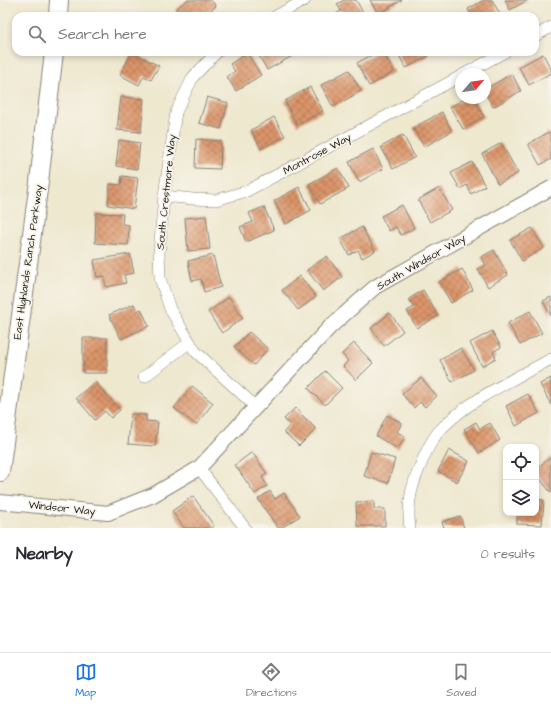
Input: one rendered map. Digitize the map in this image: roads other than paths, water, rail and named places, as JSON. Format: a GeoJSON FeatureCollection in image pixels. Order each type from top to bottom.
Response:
{"type":"FeatureCollection","features":[{"type":"Feature","properties":{"kind":"main road"},"geometry":{"type":"LineString","coordinates":[[58,12],[59,0]]}},
{"type":"Feature","properties":{"kind":"main road","name":"East Highlands Ranch Parkway"},"geometry":{"type":"LineString","coordinates":[[0,472],[39,182],[54,56]]}},
{"type":"Feature","properties":{"kind":"street"},"geometry":{"type":"LineString","coordinates":[[283,12],[305,0]]}},
{"type":"Feature","properties":{"kind":"street"},"geometry":{"type":"LineString","coordinates":[[539,34],[551,27]]}},
{"type":"Feature","properties":{"kind":"street","name":"South Crestmore Way"},"geometry":{"type":"LineString","coordinates":[[213,56],[193,77],[176,112],[164,196],[159,253],[160,278],[170,309],[195,351],[256,407]]}},
{"type":"Feature","properties":{"kind":"street"},"geometry":{"type":"LineString","coordinates":[[475,68],[498,56]]}},
{"type":"Feature","properties":{"kind":"street","name":"Montrose Way"},"geometry":{"type":"LineString","coordinates":[[164,196],[216,200],[247,191],[455,79]]}},
{"type":"Feature","properties":{"kind":"street","name":"South Windsor Way"},"geometry":{"type":"LineString","coordinates":[[256,407],[330,327],[376,288],[551,188]]}},
{"type":"Feature","properties":{"kind":"street"},"geometry":{"type":"LineString","coordinates":[[144,377],[190,342]]}},
{"type":"Feature","properties":{"kind":"street"},"geometry":{"type":"LineString","coordinates":[[410,528],[409,519],[413,483],[424,455],[440,430],[468,405],[551,359]]}},
{"type":"Feature","properties":{"kind":"street","name":"Windsor Way"},"geometry":{"type":"LineString","coordinates":[[0,502],[108,513],[153,495],[199,468],[256,407]]}},
{"type":"Feature","properties":{"kind":"street"},"geometry":{"type":"LineString","coordinates":[[199,468],[245,528]]}}]}
